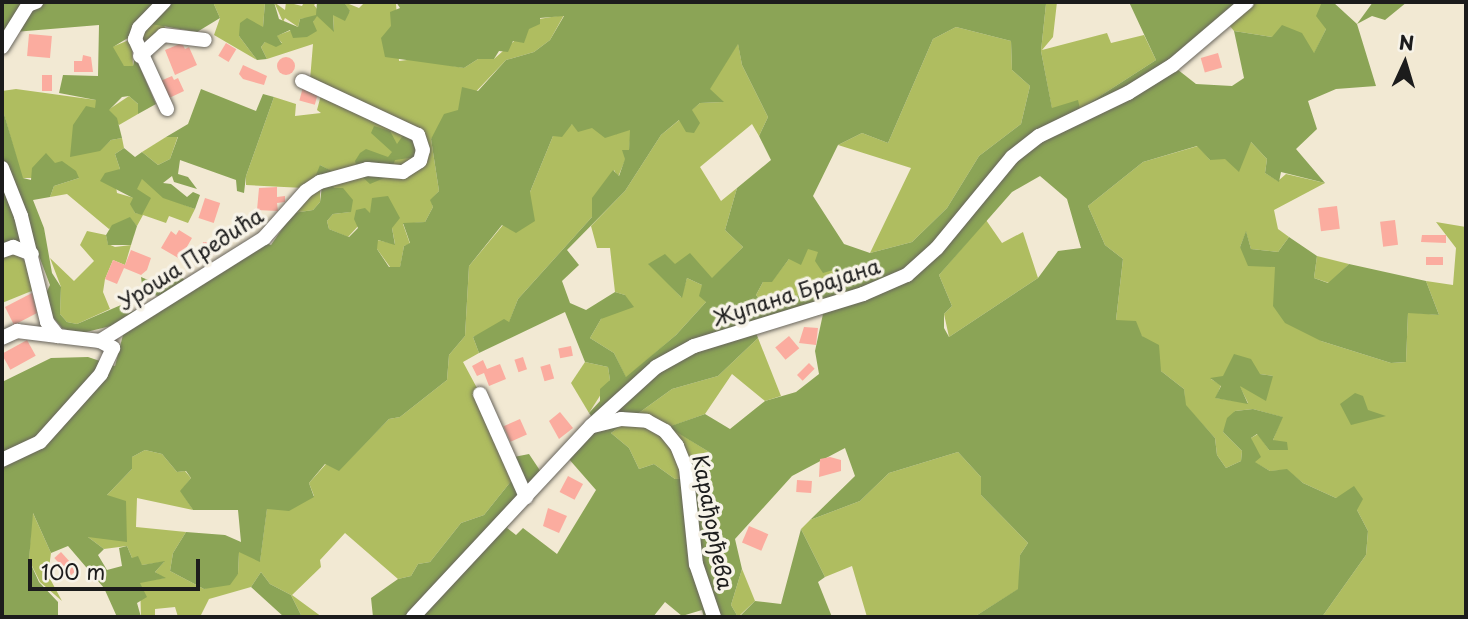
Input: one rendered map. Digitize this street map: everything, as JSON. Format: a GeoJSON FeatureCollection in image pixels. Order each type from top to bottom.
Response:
{"type":"FeatureCollection","features":[{"type":"Feature","properties":{"kind":"street"},"geometry":{"type":"LineString","coordinates":[[2,47],[28,5],[36,2]]}},
{"type":"Feature","properties":{"kind":"street"},"geometry":{"type":"LineString","coordinates":[[164,2],[139,28],[135,39],[140,56],[167,109]]}},
{"type":"Feature","properties":{"kind":"street","name":"Жупана Брајана"},"geometry":{"type":"LineString","coordinates":[[413,617],[591,426],[656,367],[694,346],[863,294],[907,275],[937,248],[1012,157],[1040,136],[1128,93],[1173,65],[1247,2]]}},
{"type":"Feature","properties":{"kind":"street"},"geometry":{"type":"LineString","coordinates":[[140,56],[163,35],[205,40]]}},
{"type":"Feature","properties":{"kind":"street","name":"Уроша Предића"},"geometry":{"type":"LineString","coordinates":[[100,341],[264,238],[306,191],[320,182],[367,169],[402,172],[420,161],[423,150],[418,135],[302,82]]}},
{"type":"Feature","properties":{"kind":"street"},"geometry":{"type":"LineString","coordinates":[[2,168],[32,254],[47,322],[58,336]]}},
{"type":"Feature","properties":{"kind":"street"},"geometry":{"type":"LineString","coordinates":[[2,251],[13,247],[32,254]]}},
{"type":"Feature","properties":{"kind":"street"},"geometry":{"type":"LineString","coordinates":[[2,338],[17,331],[100,341],[113,348],[101,374],[40,442],[2,460]]}},
{"type":"Feature","properties":{"kind":"street"},"geometry":{"type":"LineString","coordinates":[[480,394],[526,497]]}},
{"type":"Feature","properties":{"kind":"street","name":"Карађорђева"},"geometry":{"type":"LineString","coordinates":[[591,426],[621,419],[647,421],[665,431],[677,446],[686,468],[696,564],[714,617]]}},
{"type":"Feature","properties":{"kind":"green space"},"geometry":{"type":"Polygon","coordinates":[[[2,2],[213,2],[220,18],[197,32],[151,24],[113,47],[124,66],[133,66],[135,56],[156,104],[138,114],[138,104],[129,96],[122,97],[109,110],[117,118],[122,138],[111,140],[100,151],[70,157],[73,125],[86,106],[95,108],[96,100],[59,93],[63,75],[98,76],[99,25],[2,33],[2,2]]]}},
{"type":"Feature","properties":{"kind":"green space"},"geometry":{"type":"Polygon","coordinates":[[[213,2],[265,2],[263,27],[239,36],[257,60],[214,35],[220,18],[213,2]]]}},
{"type":"Feature","properties":{"kind":"green space"},"geometry":{"type":"Polygon","coordinates":[[[265,2],[274,2],[279,19],[298,27],[300,19],[316,15],[317,2],[344,2],[350,11],[345,21],[333,15],[334,32],[317,16],[313,22],[317,31],[307,37],[293,38],[290,30],[277,36],[282,44],[276,47],[265,42],[261,47],[267,59],[257,60],[239,36],[240,23],[247,18],[263,27],[265,2]]]}},
{"type":"Feature","properties":{"kind":"green space"},"geometry":{"type":"Polygon","coordinates":[[[274,2],[285,10],[286,2],[302,6],[304,2],[317,2],[314,5],[334,31],[333,15],[350,12],[344,2],[359,8],[365,2],[396,2],[399,61],[415,59],[464,68],[478,59],[494,59],[539,19],[564,15],[550,40],[534,52],[506,60],[431,139],[439,191],[431,200],[433,207],[425,222],[403,224],[410,244],[404,246],[400,268],[390,267],[377,249],[377,240],[395,244],[392,228],[373,210],[348,237],[329,229],[327,221],[333,214],[350,212],[334,188],[331,171],[320,165],[320,202],[313,210],[293,213],[304,188],[246,185],[246,176],[274,97],[296,104],[295,116],[321,113],[317,110],[321,95],[310,80],[313,44],[267,59],[261,47],[265,42],[282,43],[276,36],[313,22],[315,17],[300,19],[298,27],[285,18],[283,22],[274,2]]]}},
{"type":"Feature","properties":{"kind":"green space"},"geometry":{"type":"Polygon","coordinates":[[[396,2],[1057,2],[1046,4],[1041,51],[1052,108],[1078,100],[1080,109],[1156,60],[1129,2],[1239,2],[1168,62],[1196,84],[1232,86],[1244,78],[1234,31],[1272,37],[1282,25],[1302,33],[1314,53],[1326,29],[1316,16],[1322,2],[1333,2],[1357,24],[1376,86],[1336,89],[1308,101],[1317,129],[1296,149],[1325,183],[1281,172],[1279,182],[1265,173],[1267,159],[1251,142],[1239,172],[1225,159],[1210,160],[1197,146],[1143,162],[1088,206],[1105,245],[1123,259],[1116,320],[1136,321],[1142,336],[1159,345],[1161,371],[1184,389],[1186,405],[1215,438],[1217,455],[1226,468],[1241,461],[1242,451],[1223,432],[1227,418],[1235,411],[1253,409],[1283,417],[1273,440],[1287,442],[1288,450],[1269,450],[1257,434],[1251,438],[1261,457],[1255,462],[1270,471],[1287,469],[1303,483],[1336,498],[1354,486],[1363,499],[1357,510],[1368,531],[1366,555],[1322,617],[974,617],[1018,589],[1020,555],[1028,543],[981,495],[981,477],[958,452],[889,473],[860,501],[810,520],[855,476],[845,448],[792,476],[735,539],[742,569],[731,605],[738,617],[704,617],[702,610],[682,616],[665,602],[653,617],[373,617],[371,598],[398,579],[411,576],[418,564],[430,562],[461,523],[484,515],[512,480],[514,457],[529,454],[541,472],[507,528],[516,535],[523,528],[557,554],[596,490],[568,458],[592,417],[589,413],[600,401],[600,389],[610,380],[608,367],[585,362],[565,312],[479,353],[473,337],[504,319],[509,322],[518,299],[592,217],[592,198],[613,170],[619,176],[625,159],[622,150],[629,150],[630,130],[605,138],[592,128],[578,132],[572,124],[562,137],[553,136],[530,192],[535,221],[516,233],[502,225],[469,266],[465,336],[449,355],[447,380],[400,417],[389,419],[339,471],[325,464],[309,483],[314,497],[289,511],[267,509],[260,562],[239,552],[238,574],[230,585],[204,589],[170,571],[173,553],[186,532],[225,535],[241,542],[238,510],[193,510],[180,491],[191,478],[186,471],[177,472],[162,454],[145,450],[132,457],[132,469],[107,495],[126,501],[127,542],[88,537],[104,549],[98,555],[107,570],[122,566],[119,548],[127,546],[132,558],[138,556],[142,565],[165,561],[155,572],[166,578],[140,583],[147,597],[137,603],[141,617],[117,617],[104,588],[68,546],[51,553],[33,513],[29,560],[39,582],[58,602],[58,615],[2,617],[2,382],[51,358],[88,357],[115,366],[124,331],[119,324],[78,334],[62,328],[52,316],[44,297],[50,285],[2,158],[2,107],[23,178],[31,180],[32,168],[46,153],[55,163],[62,161],[76,171],[79,178],[54,186],[50,197],[33,200],[44,228],[52,273],[61,287],[60,314],[67,322],[77,324],[121,305],[129,313],[148,305],[159,307],[158,296],[143,292],[141,277],[160,285],[182,277],[191,289],[263,242],[271,245],[293,213],[313,210],[320,202],[322,186],[316,175],[320,165],[332,171],[334,188],[343,188],[353,200],[351,212],[333,214],[327,221],[329,229],[349,237],[358,228],[354,219],[356,210],[365,208],[370,213],[372,198],[388,196],[400,218],[392,228],[395,245],[378,240],[377,249],[389,267],[400,267],[404,246],[410,243],[403,223],[425,222],[433,207],[430,200],[439,191],[431,139],[444,114],[458,110],[462,87],[478,91],[506,60],[534,52],[550,40],[564,16],[540,18],[540,24],[529,29],[524,43],[513,41],[508,52],[499,51],[494,59],[478,59],[464,68],[385,57],[381,38],[391,26],[390,12],[400,8],[396,2]],[[956,27],[933,39],[888,143],[862,133],[838,145],[813,196],[844,244],[870,253],[912,242],[947,208],[979,156],[1021,124],[1030,86],[1012,70],[1011,41],[956,27]],[[738,44],[710,89],[724,102],[700,103],[692,110],[700,123],[694,133],[686,132],[679,120],[661,135],[625,191],[567,250],[579,265],[562,281],[570,303],[586,310],[615,292],[625,295],[634,307],[601,319],[590,338],[614,353],[626,377],[676,335],[706,302],[699,296],[702,285],[687,278],[682,298],[648,264],[665,254],[675,264],[690,253],[712,278],[743,247],[725,230],[737,188],[771,160],[759,136],[768,117],[742,65],[738,44]],[[1040,176],[1012,192],[939,275],[952,306],[944,314],[944,328],[949,337],[1038,278],[1058,251],[1081,248],[1067,199],[1040,176]],[[808,249],[801,265],[789,259],[772,282],[763,282],[756,295],[766,306],[805,293],[812,297],[839,277],[833,270],[823,273],[815,261],[818,252],[808,249]],[[823,314],[756,333],[758,338],[718,376],[672,389],[611,433],[629,448],[639,469],[654,464],[675,479],[695,478],[709,452],[668,427],[705,414],[730,429],[765,401],[796,392],[819,374],[815,351],[823,314]]]}},
{"type":"Feature","properties":{"kind":"green space"},"geometry":{"type":"Polygon","coordinates":[[[1057,2],[1053,37],[1042,50],[1107,33],[1111,43],[1144,35],[1156,60],[1080,109],[1052,109],[1041,51],[1046,4],[1057,2]]]}},
{"type":"Feature","properties":{"kind":"green space"},"geometry":{"type":"Polygon","coordinates":[[[1256,2],[1322,2],[1326,29],[1314,54],[1272,37],[1234,31],[1229,25],[1256,2]]]}},
{"type":"Feature","properties":{"kind":"green space"},"geometry":{"type":"Polygon","coordinates":[[[1373,2],[1407,2],[1385,20],[1372,16],[1357,24],[1373,2]]]}},
{"type":"Feature","properties":{"kind":"green space"},"geometry":{"type":"Polygon","coordinates":[[[153,7],[166,29],[132,48],[133,66],[124,67],[112,47],[129,40],[153,7]]]}},
{"type":"Feature","properties":{"kind":"green space"},"geometry":{"type":"Polygon","coordinates":[[[956,27],[1011,41],[1012,70],[1030,86],[1021,124],[979,156],[947,208],[912,242],[870,253],[911,168],[838,145],[862,133],[888,143],[933,39],[956,27]]]}},
{"type":"Feature","properties":{"kind":"green space"},"geometry":{"type":"Polygon","coordinates":[[[738,43],[742,65],[768,117],[759,136],[752,124],[700,167],[721,201],[737,188],[725,230],[743,247],[712,279],[675,264],[649,263],[681,297],[687,278],[702,285],[706,302],[676,335],[626,378],[614,353],[590,338],[601,319],[625,295],[615,292],[610,248],[597,248],[591,226],[625,191],[661,135],[700,103],[723,102],[709,89],[738,43]]]}},
{"type":"Feature","properties":{"kind":"green space"},"geometry":{"type":"Polygon","coordinates":[[[16,89],[96,100],[99,151],[111,140],[122,138],[124,148],[115,154],[120,169],[114,174],[117,193],[134,198],[131,204],[135,213],[142,214],[136,189],[142,178],[164,197],[195,209],[188,223],[169,216],[166,223],[143,215],[137,226],[130,218],[109,229],[67,194],[50,197],[54,186],[79,178],[22,178],[2,107],[2,91],[16,89]]]}},
{"type":"Feature","properties":{"kind":"green space"},"geometry":{"type":"Polygon","coordinates":[[[201,89],[256,111],[263,94],[274,97],[246,176],[244,193],[237,191],[236,180],[180,160],[178,174],[188,177],[197,189],[174,182],[172,176],[163,183],[171,184],[187,197],[193,192],[200,195],[195,209],[163,198],[142,179],[137,189],[151,198],[142,215],[135,213],[130,204],[133,198],[100,181],[105,173],[120,169],[115,154],[124,148],[135,157],[142,152],[158,165],[170,159],[178,137],[166,137],[188,124],[201,89]]]}},
{"type":"Feature","properties":{"kind":"green space"},"geometry":{"type":"Polygon","coordinates":[[[129,96],[139,105],[138,114],[119,125],[108,110],[129,96]]]}},
{"type":"Feature","properties":{"kind":"green space"},"geometry":{"type":"Polygon","coordinates":[[[572,124],[631,130],[629,151],[618,177],[614,170],[592,217],[518,299],[509,323],[473,337],[479,353],[463,362],[514,457],[512,480],[484,515],[461,523],[430,562],[418,564],[411,576],[398,579],[345,533],[320,560],[321,567],[292,595],[322,617],[302,617],[291,595],[270,584],[261,572],[251,587],[209,599],[200,617],[178,617],[175,607],[155,609],[155,617],[141,617],[140,582],[164,578],[155,572],[164,562],[142,565],[132,558],[127,546],[104,549],[88,537],[107,495],[132,469],[132,457],[145,450],[162,454],[177,472],[185,471],[191,478],[181,491],[193,510],[137,498],[136,527],[186,532],[173,553],[170,571],[204,589],[238,574],[239,551],[260,561],[267,508],[314,496],[309,483],[326,464],[339,470],[389,419],[400,417],[447,380],[449,355],[465,336],[469,266],[503,225],[529,206],[530,192],[553,136],[572,124]]]}},
{"type":"Feature","properties":{"kind":"green space"},"geometry":{"type":"Polygon","coordinates":[[[374,126],[390,131],[397,144],[404,134],[421,131],[416,157],[395,160],[389,176],[370,184],[359,174],[355,161],[360,153],[366,149],[388,157],[392,152],[371,133],[374,126]]]}},
{"type":"Feature","properties":{"kind":"green space"},"geometry":{"type":"Polygon","coordinates":[[[178,136],[170,159],[158,165],[142,152],[166,137],[178,136]]]}},
{"type":"Feature","properties":{"kind":"green space"},"geometry":{"type":"Polygon","coordinates":[[[1250,141],[1267,159],[1265,173],[1278,181],[1286,174],[1325,183],[1274,210],[1278,229],[1289,237],[1278,252],[1251,249],[1246,232],[1240,247],[1275,267],[1321,341],[1391,363],[1406,362],[1408,312],[1439,315],[1426,281],[1453,285],[1456,248],[1436,222],[1466,227],[1466,617],[1322,617],[1366,555],[1368,531],[1357,510],[1344,496],[1336,498],[1303,483],[1287,470],[1270,471],[1254,462],[1251,438],[1258,434],[1269,450],[1288,450],[1273,440],[1282,417],[1253,409],[1235,411],[1223,432],[1242,451],[1241,461],[1226,468],[1217,455],[1215,438],[1185,405],[1184,389],[1161,371],[1142,336],[1116,320],[1123,259],[1105,245],[1088,206],[1143,162],[1198,146],[1210,160],[1250,141]],[[1260,374],[1211,379],[1221,385],[1216,398],[1248,403],[1239,385],[1254,391],[1273,376],[1260,374]]]}},
{"type":"Feature","properties":{"kind":"green space"},"geometry":{"type":"Polygon","coordinates":[[[2,185],[23,241],[2,247],[2,185]]]}},
{"type":"Feature","properties":{"kind":"green space"},"geometry":{"type":"Polygon","coordinates":[[[130,217],[137,226],[131,245],[108,245],[106,235],[112,225],[130,217]]]}},
{"type":"Feature","properties":{"kind":"green space"},"geometry":{"type":"Polygon","coordinates":[[[986,220],[1002,243],[1023,232],[1038,278],[949,337],[944,314],[952,306],[939,275],[986,220]]]}},
{"type":"Feature","properties":{"kind":"green space"},"geometry":{"type":"Polygon","coordinates":[[[87,231],[106,235],[108,244],[115,247],[131,245],[125,265],[113,260],[105,279],[103,292],[110,309],[77,324],[67,322],[60,314],[61,287],[50,258],[74,281],[94,261],[80,245],[87,231]]]}},
{"type":"Feature","properties":{"kind":"green space"},"geometry":{"type":"Polygon","coordinates":[[[1246,231],[1251,249],[1278,252],[1289,237],[1317,256],[1314,278],[1328,283],[1349,264],[1426,281],[1439,315],[1408,313],[1406,362],[1391,363],[1321,341],[1285,323],[1273,306],[1275,267],[1248,266],[1240,247],[1246,231]]]}},
{"type":"Feature","properties":{"kind":"green space"},"geometry":{"type":"Polygon","coordinates":[[[808,248],[818,251],[839,277],[812,297],[805,293],[766,306],[756,295],[763,282],[772,281],[789,259],[808,248]]]}},
{"type":"Feature","properties":{"kind":"green space"},"geometry":{"type":"Polygon","coordinates":[[[13,251],[29,264],[34,290],[2,303],[2,255],[13,251]]]}},
{"type":"Feature","properties":{"kind":"green space"},"geometry":{"type":"Polygon","coordinates":[[[1317,256],[1349,264],[1329,283],[1314,278],[1317,256]]]}},
{"type":"Feature","properties":{"kind":"green space"},"geometry":{"type":"Polygon","coordinates":[[[758,338],[781,396],[765,401],[732,374],[705,414],[669,427],[709,452],[695,478],[675,479],[654,464],[639,469],[629,448],[611,433],[672,389],[718,376],[758,338]]]}},
{"type":"Feature","properties":{"kind":"green space"},"geometry":{"type":"Polygon","coordinates":[[[1234,354],[1251,359],[1260,374],[1273,376],[1266,401],[1240,386],[1248,404],[1215,398],[1221,386],[1210,378],[1223,376],[1234,354]]]}},
{"type":"Feature","properties":{"kind":"green space"},"geometry":{"type":"Polygon","coordinates":[[[585,362],[608,367],[610,380],[589,413],[571,383],[585,362]]]}},
{"type":"Feature","properties":{"kind":"green space"},"geometry":{"type":"Polygon","coordinates":[[[1355,393],[1363,396],[1368,410],[1386,416],[1351,425],[1340,404],[1355,393]]]}},
{"type":"Feature","properties":{"kind":"green space"},"geometry":{"type":"Polygon","coordinates":[[[958,452],[981,477],[981,495],[1028,543],[1020,555],[1019,589],[974,617],[867,617],[852,566],[825,577],[801,529],[810,520],[860,501],[889,473],[958,452]]]}},
{"type":"Feature","properties":{"kind":"green space"},"geometry":{"type":"Polygon","coordinates":[[[32,511],[51,553],[48,575],[62,601],[40,582],[29,560],[32,511]]]}},
{"type":"Feature","properties":{"kind":"green space"},"geometry":{"type":"Polygon","coordinates":[[[801,529],[825,577],[818,582],[832,617],[739,617],[755,601],[781,604],[801,529]]]}},
{"type":"Feature","properties":{"kind":"green space"},"geometry":{"type":"Polygon","coordinates":[[[742,569],[755,601],[738,617],[731,605],[742,569]]]}},
{"type":"Feature","properties":{"kind":"green space"},"geometry":{"type":"Polygon","coordinates":[[[261,572],[270,584],[291,595],[302,617],[284,617],[251,587],[261,572]]]}},
{"type":"Feature","properties":{"kind":"building"},"geometry":{"type":"Polygon","coordinates":[[[29,34],[52,36],[50,58],[27,56],[29,34]]]}},
{"type":"Feature","properties":{"kind":"building"},"geometry":{"type":"Polygon","coordinates":[[[182,43],[185,49],[189,47],[197,65],[175,75],[165,50],[182,43]]]}},
{"type":"Feature","properties":{"kind":"building"},"geometry":{"type":"Polygon","coordinates":[[[226,43],[236,49],[229,62],[218,56],[226,43]]]}},
{"type":"Feature","properties":{"kind":"building"},"geometry":{"type":"Polygon","coordinates":[[[1218,53],[1222,67],[1205,72],[1201,58],[1218,53]]]}},
{"type":"Feature","properties":{"kind":"building"},"geometry":{"type":"Polygon","coordinates":[[[83,55],[91,57],[93,72],[74,72],[74,61],[82,61],[83,55]]]}},
{"type":"Feature","properties":{"kind":"building"},"geometry":{"type":"Polygon","coordinates":[[[282,57],[290,57],[295,66],[293,73],[282,75],[277,70],[277,62],[282,57]]]}},
{"type":"Feature","properties":{"kind":"building"},"geometry":{"type":"Polygon","coordinates":[[[243,65],[267,76],[264,85],[243,79],[239,74],[243,65]]]}},
{"type":"Feature","properties":{"kind":"building"},"geometry":{"type":"Polygon","coordinates":[[[42,75],[52,75],[52,91],[42,91],[42,75]]]}},
{"type":"Feature","properties":{"kind":"building"},"geometry":{"type":"Polygon","coordinates":[[[172,76],[174,80],[178,78],[184,91],[167,99],[158,82],[172,76]]]}},
{"type":"Feature","properties":{"kind":"building"},"geometry":{"type":"Polygon","coordinates":[[[303,87],[318,91],[315,105],[299,101],[303,87]]]}},
{"type":"Feature","properties":{"kind":"building"},"geometry":{"type":"Polygon","coordinates":[[[277,187],[277,197],[285,196],[285,202],[277,203],[278,211],[257,210],[259,188],[277,187]]]}},
{"type":"Feature","properties":{"kind":"building"},"geometry":{"type":"Polygon","coordinates":[[[205,198],[220,203],[214,223],[199,218],[205,198]]]}},
{"type":"Feature","properties":{"kind":"building"},"geometry":{"type":"Polygon","coordinates":[[[1337,206],[1340,229],[1321,231],[1318,208],[1337,206]]]}},
{"type":"Feature","properties":{"kind":"building"},"geometry":{"type":"Polygon","coordinates":[[[1395,220],[1398,245],[1383,247],[1380,222],[1395,220]]]}},
{"type":"Feature","properties":{"kind":"building"},"geometry":{"type":"Polygon","coordinates":[[[179,230],[192,238],[180,259],[161,248],[171,231],[176,235],[179,230]]]}},
{"type":"Feature","properties":{"kind":"building"},"geometry":{"type":"Polygon","coordinates":[[[1422,235],[1446,235],[1446,243],[1421,242],[1422,235]]]}},
{"type":"Feature","properties":{"kind":"building"},"geometry":{"type":"Polygon","coordinates":[[[203,242],[216,242],[215,255],[199,254],[203,242]]]}},
{"type":"Feature","properties":{"kind":"building"},"geometry":{"type":"Polygon","coordinates":[[[131,250],[151,258],[147,270],[141,275],[124,268],[117,284],[105,279],[113,260],[125,265],[131,250]]]}},
{"type":"Feature","properties":{"kind":"building"},"geometry":{"type":"Polygon","coordinates":[[[1426,257],[1443,257],[1443,265],[1426,265],[1426,257]]]}},
{"type":"Feature","properties":{"kind":"building"},"geometry":{"type":"Polygon","coordinates":[[[32,293],[37,313],[14,325],[5,307],[32,293]]]}},
{"type":"Feature","properties":{"kind":"building"},"geometry":{"type":"Polygon","coordinates":[[[804,327],[818,328],[816,345],[799,343],[804,327]]]}},
{"type":"Feature","properties":{"kind":"building"},"geometry":{"type":"Polygon","coordinates":[[[789,336],[799,348],[785,360],[775,348],[789,336]]]}},
{"type":"Feature","properties":{"kind":"building"},"geometry":{"type":"Polygon","coordinates":[[[27,340],[36,356],[10,370],[2,354],[27,340]]]}},
{"type":"Feature","properties":{"kind":"building"},"geometry":{"type":"Polygon","coordinates":[[[571,346],[573,356],[560,358],[558,348],[571,346]]]}},
{"type":"Feature","properties":{"kind":"building"},"geometry":{"type":"Polygon","coordinates":[[[523,357],[527,369],[518,372],[514,360],[523,357]]]}},
{"type":"Feature","properties":{"kind":"building"},"geometry":{"type":"Polygon","coordinates":[[[483,360],[487,369],[500,364],[506,379],[489,386],[484,373],[477,376],[472,366],[483,360]]]}},
{"type":"Feature","properties":{"kind":"building"},"geometry":{"type":"Polygon","coordinates":[[[809,363],[815,369],[803,381],[797,375],[809,363]]]}},
{"type":"Feature","properties":{"kind":"building"},"geometry":{"type":"Polygon","coordinates":[[[550,364],[554,378],[545,381],[540,367],[550,364]]]}},
{"type":"Feature","properties":{"kind":"building"},"geometry":{"type":"Polygon","coordinates":[[[560,412],[573,428],[559,439],[549,421],[560,412]]]}},
{"type":"Feature","properties":{"kind":"building"},"geometry":{"type":"Polygon","coordinates":[[[520,419],[527,435],[510,442],[504,426],[520,419]]]}},
{"type":"Feature","properties":{"kind":"building"},"geometry":{"type":"Polygon","coordinates":[[[830,457],[841,460],[841,471],[819,477],[820,459],[830,457]]]}},
{"type":"Feature","properties":{"kind":"building"},"geometry":{"type":"Polygon","coordinates":[[[568,476],[583,484],[575,500],[560,492],[568,476]]]}},
{"type":"Feature","properties":{"kind":"building"},"geometry":{"type":"Polygon","coordinates":[[[797,480],[812,481],[811,493],[796,492],[797,480]]]}},
{"type":"Feature","properties":{"kind":"building"},"geometry":{"type":"Polygon","coordinates":[[[548,508],[567,516],[559,533],[543,526],[548,508]]]}},
{"type":"Feature","properties":{"kind":"building"},"geometry":{"type":"Polygon","coordinates":[[[749,526],[768,534],[761,551],[742,543],[749,526]]]}},
{"type":"Feature","properties":{"kind":"building"},"geometry":{"type":"Polygon","coordinates":[[[61,552],[77,570],[70,576],[54,558],[61,552]]]}}]}
